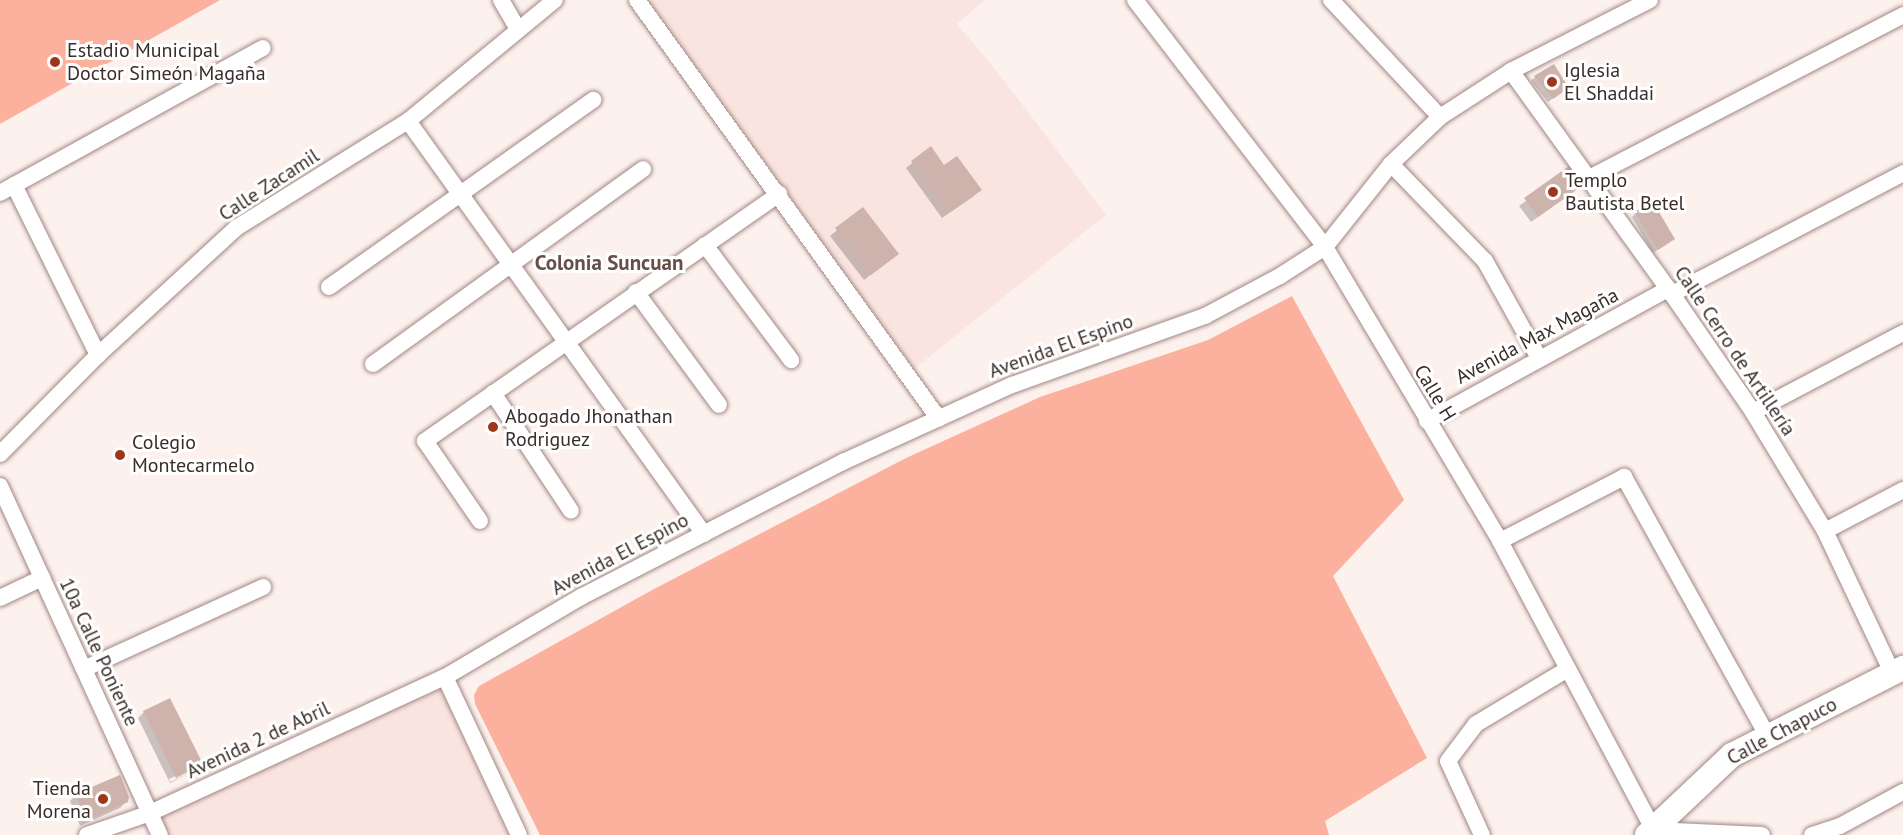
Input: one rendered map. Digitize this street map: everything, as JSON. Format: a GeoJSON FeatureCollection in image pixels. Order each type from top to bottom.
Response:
{"type":"FeatureCollection","features":[{"type":"Feature","properties":{"kind":"street"},"geometry":{"type":"LineString","coordinates":[[501,0],[518,30]]}},
{"type":"Feature","properties":{"kind":"street","name":"Calle Zacamil"},"geometry":{"type":"LineString","coordinates":[[0,454],[98,355],[236,228],[408,121],[555,0]]}},
{"type":"Feature","properties":{"kind":"street"},"geometry":{"type":"LineString","coordinates":[[637,0],[939,419]]}},
{"type":"Feature","properties":{"kind":"street","name":"Calle H"},"geometry":{"type":"LineString","coordinates":[[1135,0],[1325,247],[1500,541],[1652,834]]}},
{"type":"Feature","properties":{"kind":"street"},"geometry":{"type":"LineString","coordinates":[[1332,0],[1440,117]]}},
{"type":"Feature","properties":{"kind":"street","name":"Avenida El Espino"},"geometry":{"type":"LineString","coordinates":[[445,677],[581,597],[843,462],[1012,385],[1205,316],[1280,276],[1325,247],[1391,164],[1440,117],[1511,71],[1650,0]]}},
{"type":"Feature","properties":{"kind":"street"},"geometry":{"type":"LineString","coordinates":[[1589,178],[1903,15]]}},
{"type":"Feature","properties":{"kind":"street"},"geometry":{"type":"LineString","coordinates":[[98,355],[7,189],[262,48]]}},
{"type":"Feature","properties":{"kind":"street","name":"Calle Cerro de Artillería"},"geometry":{"type":"LineString","coordinates":[[1511,71],[1753,412],[1825,531],[1898,671]]}},
{"type":"Feature","properties":{"kind":"street"},"geometry":{"type":"LineString","coordinates":[[329,287],[593,100]]}},
{"type":"Feature","properties":{"kind":"street"},"geometry":{"type":"LineString","coordinates":[[408,121],[704,534]]}},
{"type":"Feature","properties":{"kind":"street"},"geometry":{"type":"LineString","coordinates":[[1391,164],[1485,261],[1539,358]]}},
{"type":"Feature","properties":{"kind":"street"},"geometry":{"type":"LineString","coordinates":[[374,364],[643,170]]}},
{"type":"Feature","properties":{"kind":"street","name":"Avenida Max Magaña"},"geometry":{"type":"LineString","coordinates":[[1427,421],[1539,358],[1903,173]]}},
{"type":"Feature","properties":{"kind":"street"},"geometry":{"type":"LineString","coordinates":[[480,521],[425,441],[636,292],[779,195]]}},
{"type":"Feature","properties":{"kind":"street"},"geometry":{"type":"LineString","coordinates":[[705,245],[791,360]]}},
{"type":"Feature","properties":{"kind":"street"},"geometry":{"type":"LineString","coordinates":[[636,292],[719,405]]}},
{"type":"Feature","properties":{"kind":"street"},"geometry":{"type":"LineString","coordinates":[[1753,412],[1903,333]]}},
{"type":"Feature","properties":{"kind":"street"},"geometry":{"type":"LineString","coordinates":[[493,393],[571,511]]}},
{"type":"Feature","properties":{"kind":"street"},"geometry":{"type":"LineString","coordinates":[[1500,541],[1624,477],[1767,735]]}},
{"type":"Feature","properties":{"kind":"street","name":"10a Calle Poniente"},"geometry":{"type":"LineString","coordinates":[[0,486],[160,835]]}},
{"type":"Feature","properties":{"kind":"street"},"geometry":{"type":"LineString","coordinates":[[1825,531],[1903,490]]}},
{"type":"Feature","properties":{"kind":"street"},"geometry":{"type":"LineString","coordinates":[[0,598],[42,578]]}},
{"type":"Feature","properties":{"kind":"street"},"geometry":{"type":"LineString","coordinates":[[84,669],[263,587]]}},
{"type":"Feature","properties":{"kind":"street"},"geometry":{"type":"LineString","coordinates":[[1482,835],[1448,761],[1476,724],[1568,669]]}},
{"type":"Feature","properties":{"kind":"street","name":"Calle Chapuco"},"geometry":{"type":"LineString","coordinates":[[1652,834],[1721,763],[1767,735],[1898,671]]}},
{"type":"Feature","properties":{"kind":"street"},"geometry":{"type":"LineString","coordinates":[[445,677],[519,835]]}},
{"type":"Feature","properties":{"kind":"street","name":"Avenida 2 de Abril"},"geometry":{"type":"LineString","coordinates":[[87,835],[150,813],[445,677]]}},
{"type":"Feature","properties":{"kind":"street"},"geometry":{"type":"LineString","coordinates":[[1812,835],[1843,831],[1903,792]]}},
{"type":"Feature","properties":{"kind":"street"},"geometry":{"type":"LineString","coordinates":[[1652,834],[1761,835]]}},
{"type":"Feature","properties":{"kind":"shaded area","name":"Estadio Municipal Doctor Simeón Magaña"},"geometry":{"type":"Polygon","coordinates":[[[0,0],[220,0],[0,124],[0,0]]]}},
{"type":"Feature","properties":{"kind":"shaded area"},"geometry":{"type":"Polygon","coordinates":[[[648,0],[985,0],[957,24],[996,70],[1106,215],[914,369],[648,0]]]}},
{"type":"Feature","properties":{"kind":"shaded area"},"geometry":{"type":"Polygon","coordinates":[[[1292,296],[1404,500],[1333,576],[1427,758],[1325,821],[1329,835],[540,835],[475,704],[474,695],[479,686],[654,589],[906,458],[1040,397],[1208,340],[1292,296]]]}},
{"type":"Feature","properties":{"kind":"shaded area"},"geometry":{"type":"Polygon","coordinates":[[[441,689],[509,835],[163,835],[150,813],[441,689]]]}},
{"type":"Feature","properties":{"kind":"building","name":"Iglesia El Shaddai"},"geometry":{"type":"Polygon","coordinates":[[[1554,64],[1569,88],[1553,99],[1534,76],[1554,64]]]}},
{"type":"Feature","properties":{"kind":"building"},"geometry":{"type":"Polygon","coordinates":[[[931,146],[944,165],[957,156],[982,190],[949,213],[911,161],[931,146]]]}},
{"type":"Feature","properties":{"kind":"building","name":"Templo Bautista Betel"},"geometry":{"type":"Polygon","coordinates":[[[1569,166],[1583,185],[1538,217],[1524,198],[1569,166]]]}},
{"type":"Feature","properties":{"kind":"building"},"geometry":{"type":"Polygon","coordinates":[[[1653,202],[1675,239],[1658,250],[1634,212],[1653,202]]]}},
{"type":"Feature","properties":{"kind":"building"},"geometry":{"type":"Polygon","coordinates":[[[863,207],[899,254],[871,275],[835,228],[863,207]]]}},
{"type":"Feature","properties":{"kind":"building"},"geometry":{"type":"Polygon","coordinates":[[[170,698],[203,764],[176,778],[143,711],[170,698]]]}},
{"type":"Feature","properties":{"kind":"building","name":"Tienda Morena"},"geometry":{"type":"Polygon","coordinates":[[[120,775],[129,797],[128,802],[87,821],[75,794],[120,775]]]}},
{"type":"Feature","properties":{"kind":"place","name":"Estadio Municipal Doctor Simeón Magaña"},"geometry":{"type":"Point","coordinates":[55,62]}},
{"type":"Feature","properties":{"kind":"place","name":"Iglesia El Shaddai"},"geometry":{"type":"Point","coordinates":[1552,82]}},
{"type":"Feature","properties":{"kind":"place","name":"Templo Bautista Betel"},"geometry":{"type":"Point","coordinates":[1553,192]}},
{"type":"Feature","properties":{"kind":"place","name":"Abogado Jhonathan Rodriguez"},"geometry":{"type":"Point","coordinates":[493,427]}},
{"type":"Feature","properties":{"kind":"place","name":"Colegio Montecarmelo"},"geometry":{"type":"Point","coordinates":[120,455]}},
{"type":"Feature","properties":{"kind":"place","name":"Tienda Morena"},"geometry":{"type":"Point","coordinates":[103,799]}},
{"type":"Feature","properties":{"kind":"district","name":"Colonia Suncuan"},"geometry":{"type":"Point","coordinates":[609,263]}}]}
